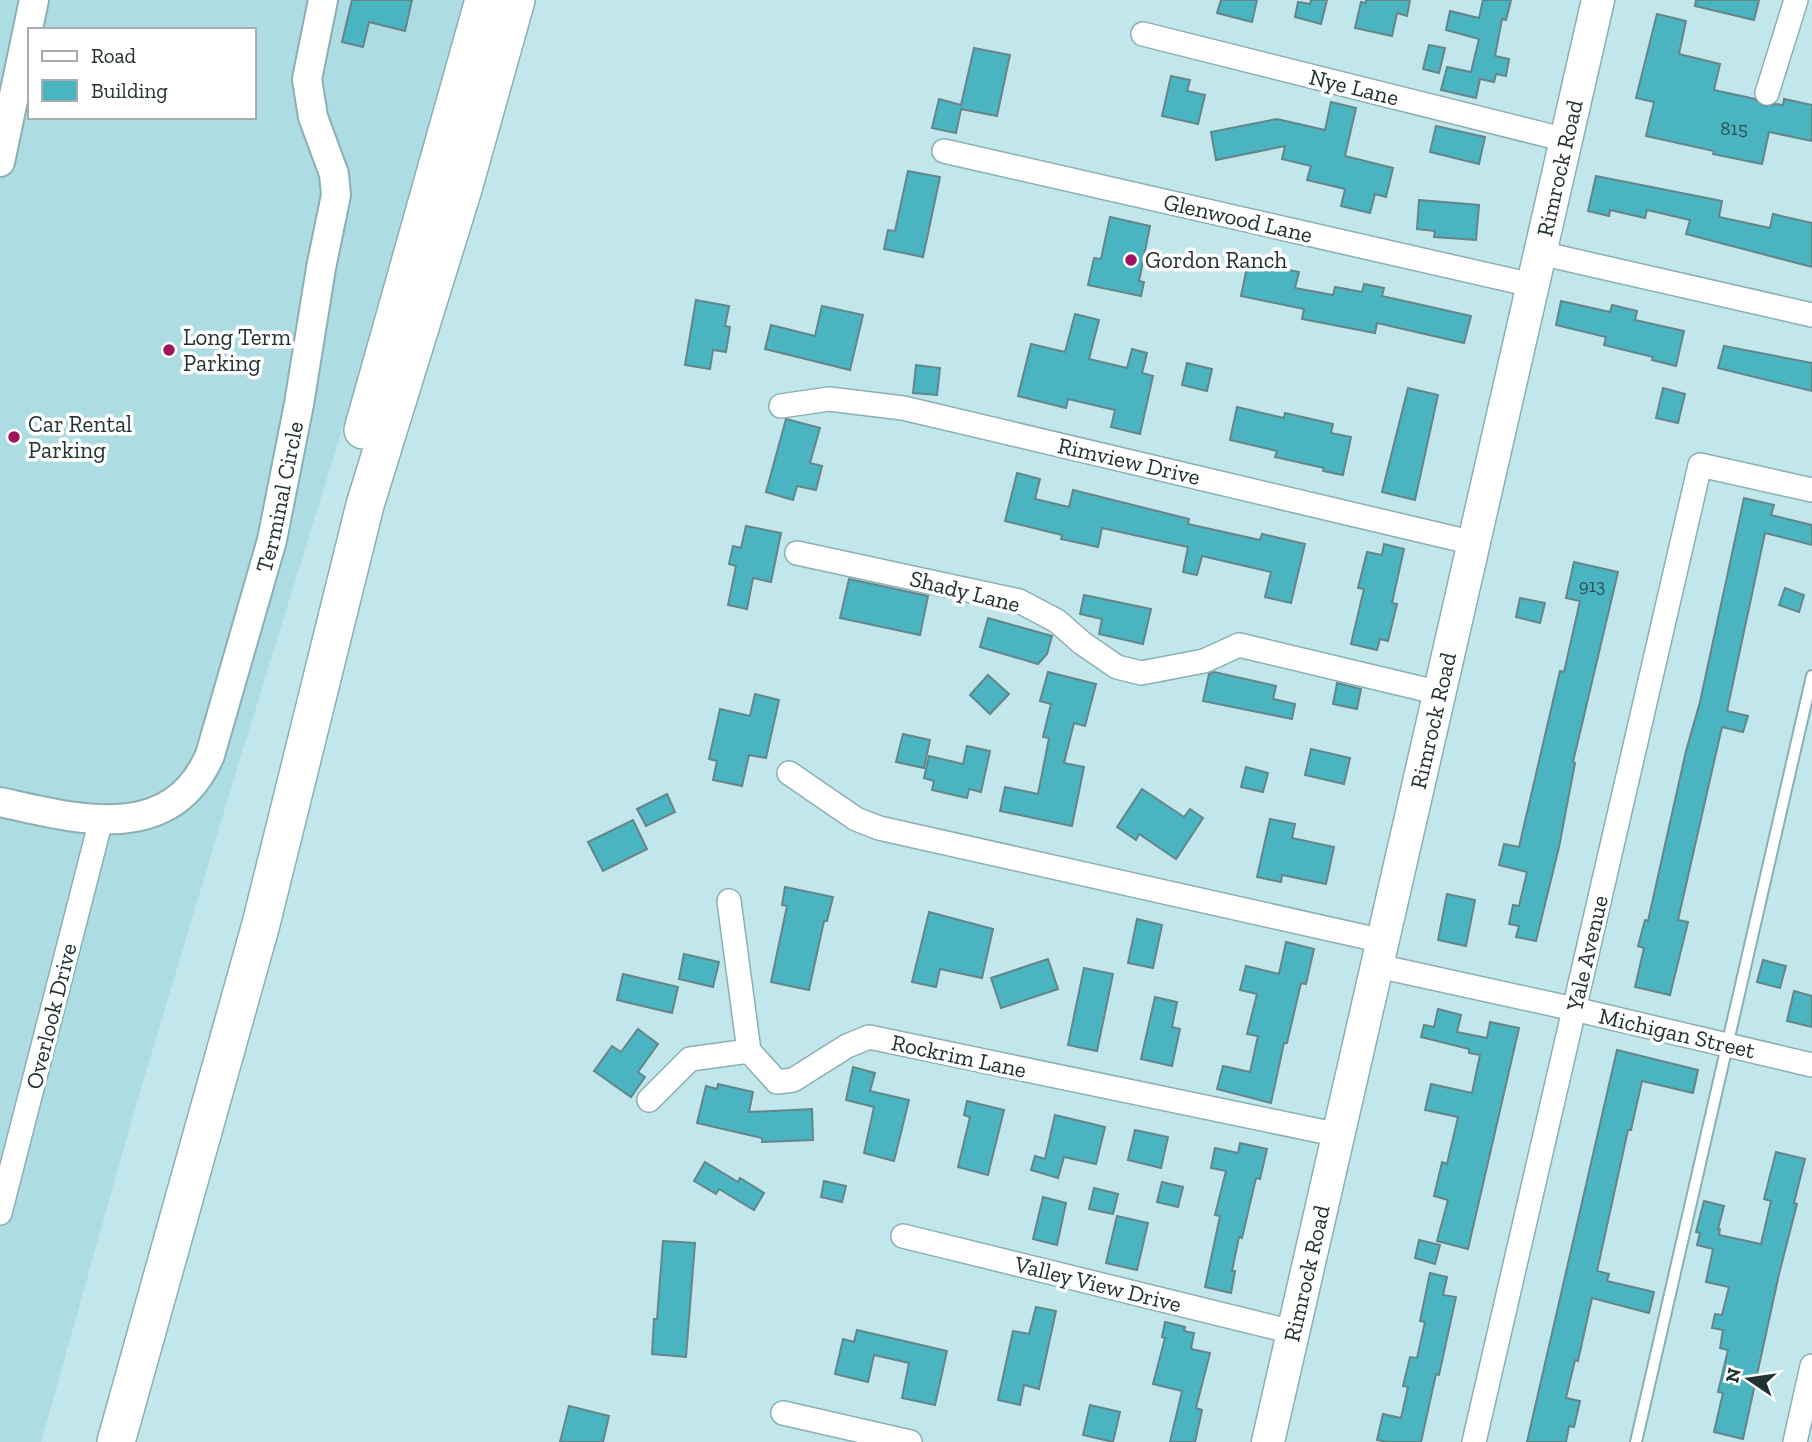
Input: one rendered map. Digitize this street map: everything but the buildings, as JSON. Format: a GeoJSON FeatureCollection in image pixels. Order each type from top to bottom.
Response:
{"type":"FeatureCollection","features":[{"type":"Feature","properties":{"kind":"highway"},"geometry":{"type":"LineString","coordinates":[[261,924],[340,511],[484,0]]}},
{"type":"Feature","properties":{"kind":"highway"},"geometry":{"type":"LineString","coordinates":[[116,1442],[261,924],[365,505],[463,189],[516,0]]}},
{"type":"Feature","properties":{"kind":"highway"},"geometry":{"type":"LineString","coordinates":[[463,189],[538,0]]}},
{"type":"Feature","properties":{"kind":"main road","name":"Rimrock Road"},"geometry":{"type":"LineString","coordinates":[[1268,1442],[1598,0]]}},
{"type":"Feature","properties":{"kind":"street"},"geometry":{"type":"LineString","coordinates":[[28,28],[34,0]]}},
{"type":"Feature","properties":{"kind":"street","name":"Terminal Circle"},"geometry":{"type":"LineString","coordinates":[[0,802],[48,813],[101,820],[143,816],[180,799],[203,772],[217,734],[272,540],[336,195],[334,174],[313,117],[307,79],[323,0]]}},
{"type":"Feature","properties":{"kind":"street"},"geometry":{"type":"LineString","coordinates":[[1767,93],[1796,0]]}},
{"type":"Feature","properties":{"kind":"street"},"geometry":{"type":"LineString","coordinates":[[0,162],[28,29]]}},
{"type":"Feature","properties":{"kind":"street","name":"Nye Lane"},"geometry":{"type":"LineString","coordinates":[[1143,34],[1566,140]]}},
{"type":"Feature","properties":{"kind":"street","name":"Glenwood Lane"},"geometry":{"type":"LineString","coordinates":[[944,151],[1532,285]]}},
{"type":"Feature","properties":{"kind":"street"},"geometry":{"type":"LineString","coordinates":[[1540,253],[1812,315]]}},
{"type":"Feature","properties":{"kind":"street","name":"Rimview Drive"},"geometry":{"type":"LineString","coordinates":[[781,406],[829,399],[903,408],[1474,543]]}},
{"type":"Feature","properties":{"kind":"street","name":"Yale Avenue"},"geometry":{"type":"LineString","coordinates":[[1474,1442],[1700,465],[1812,490]]}},
{"type":"Feature","properties":{"kind":"street","name":"Shady Lane"},"geometry":{"type":"LineString","coordinates":[[797,553],[1019,601],[1057,621],[1117,667],[1141,673],[1204,662],[1239,645],[1440,693]]}},
{"type":"Feature","properties":{"kind":"street","name":"Michigan Street"},"geometry":{"type":"LineString","coordinates":[[789,773],[856,818],[890,831],[1380,954],[1574,1009],[1812,1065]]}},
{"type":"Feature","properties":{"kind":"street","name":"Overlook Drive"},"geometry":{"type":"LineString","coordinates":[[0,1213],[101,820]]}},
{"type":"Feature","properties":{"kind":"street"},"geometry":{"type":"LineString","coordinates":[[649,1100],[690,1059],[749,1051],[729,901]]}},
{"type":"Feature","properties":{"kind":"street","name":"Rockrim Lane"},"geometry":{"type":"LineString","coordinates":[[749,1051],[777,1082],[793,1080],[847,1046],[869,1037],[1339,1135]]}},
{"type":"Feature","properties":{"kind":"street","name":"Valley View Drive"},"geometry":{"type":"LineString","coordinates":[[903,1236],[1293,1332]]}},
{"type":"Feature","properties":{"kind":"street"},"geometry":{"type":"LineString","coordinates":[[1795,1442],[1812,1366]]}},
{"type":"Feature","properties":{"kind":"street"},"geometry":{"type":"LineString","coordinates":[[783,1413],[910,1442]]}},
{"type":"Feature","properties":{"kind":"lane"},"geometry":{"type":"LineString","coordinates":[[1636,1442],[1812,676]]}},
{"type":"Feature","properties":{"kind":"shaded area"},"geometry":{"type":"Polygon","coordinates":[[[0,0],[475,0],[228,798],[132,1119],[41,1442],[0,1442],[0,0]]]}},
{"type":"Feature","properties":{"kind":"place","name":"Gordon Ranch"},"geometry":{"type":"Point","coordinates":[1131,260]}},
{"type":"Feature","properties":{"kind":"place","name":"Long Term Parking"},"geometry":{"type":"Point","coordinates":[169,350]}},
{"type":"Feature","properties":{"kind":"place","name":"Car Rental Parking"},"geometry":{"type":"Point","coordinates":[14,437]}}]}
